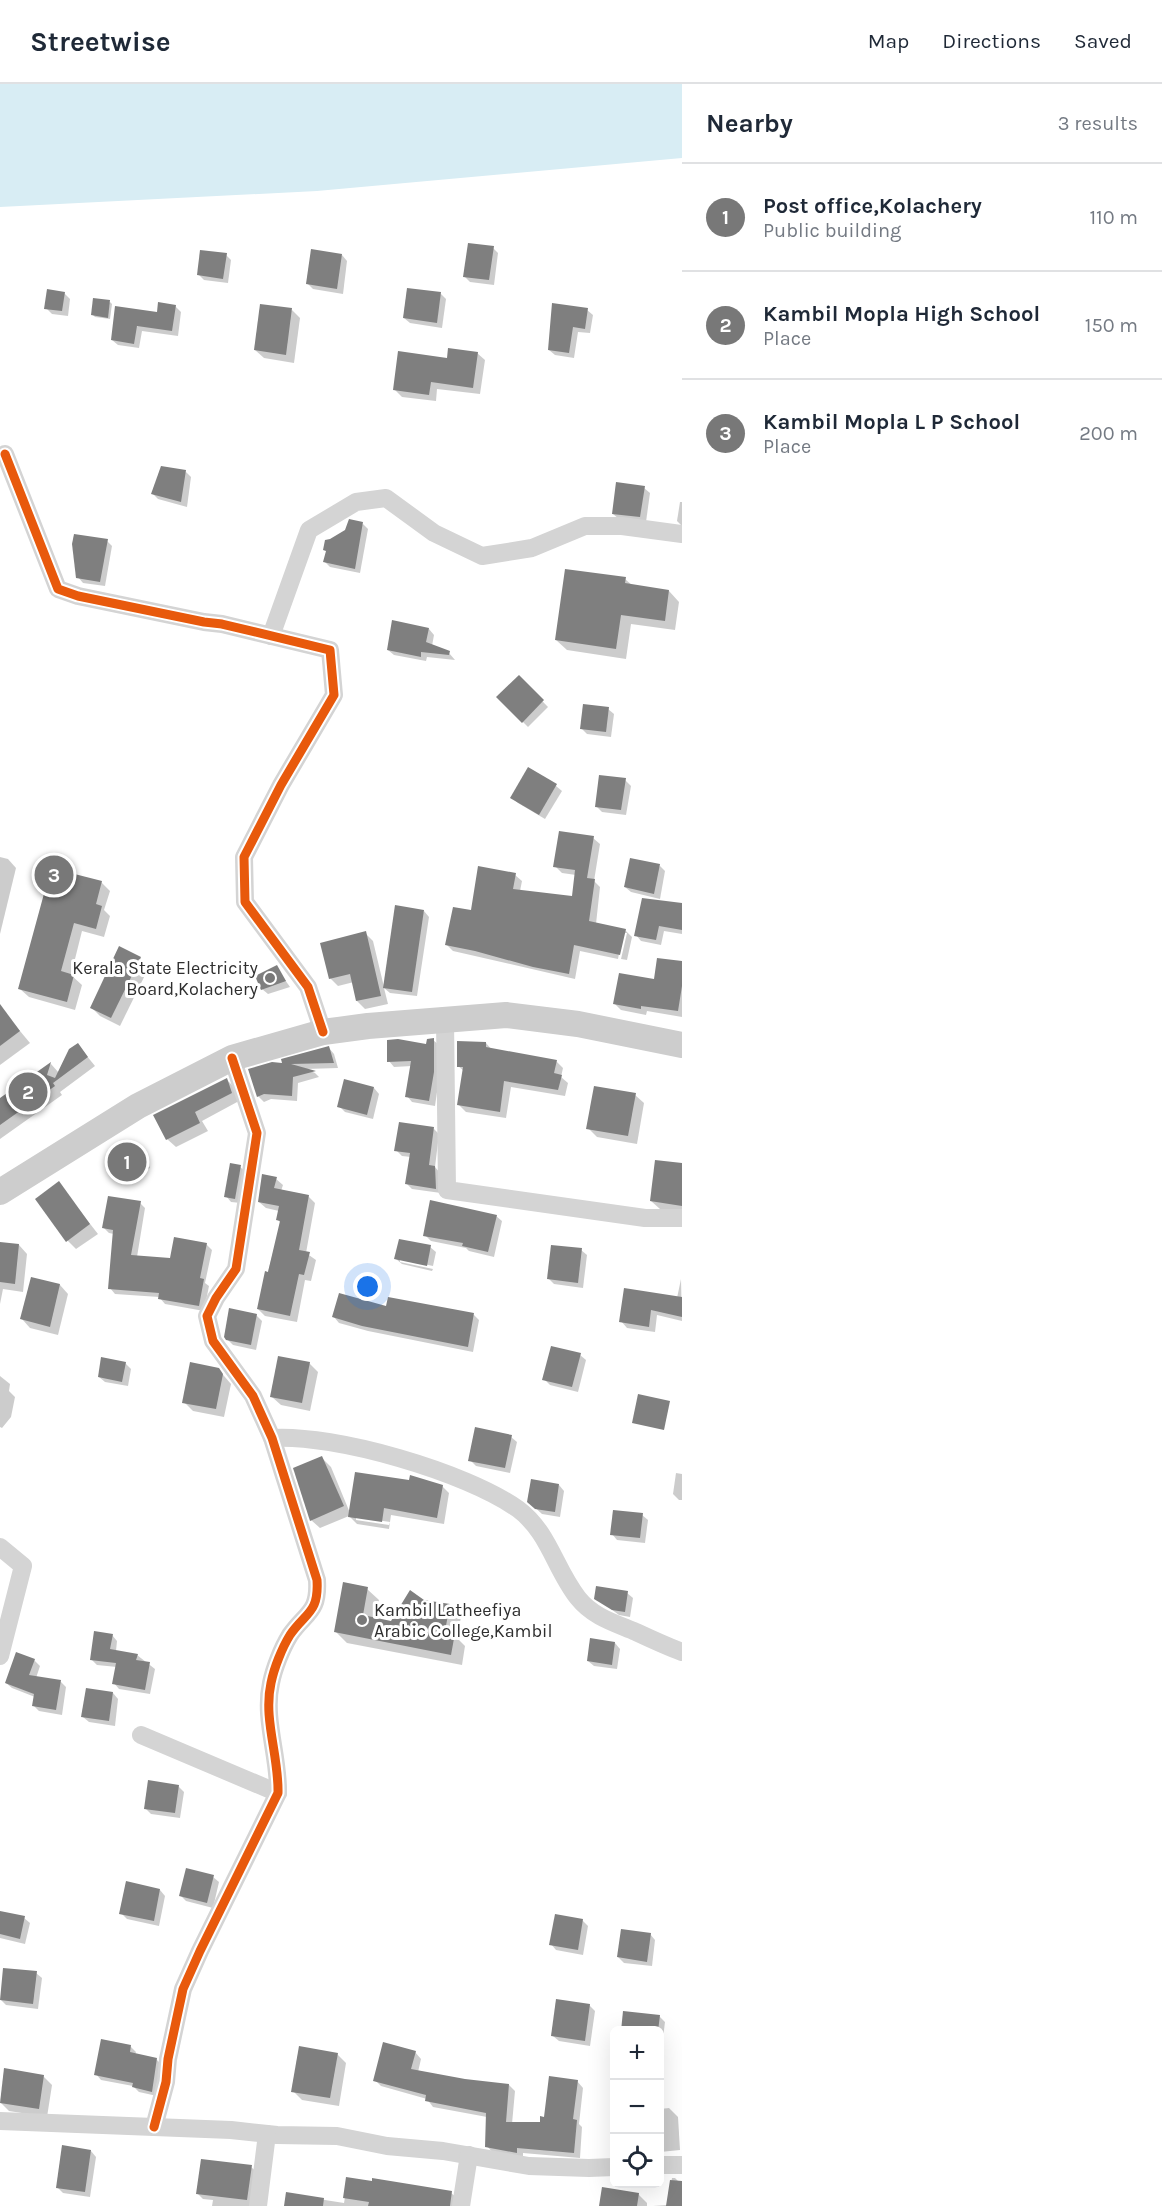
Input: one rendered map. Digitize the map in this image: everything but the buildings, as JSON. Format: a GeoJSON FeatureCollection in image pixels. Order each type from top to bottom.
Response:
{"type":"FeatureCollection","features":[{"type":"Feature","properties":{"kind":"main road"},"geometry":{"type":"LineString","coordinates":[[0,1192],[138,1106],[232,1058],[323,1032],[368,1026],[506,1015],[578,1024],[682,1045]]}},
{"type":"Feature","properties":{"kind":"street"},"geometry":{"type":"LineString","coordinates":[[5,454],[58,589],[78,596],[222,624],[330,650],[333,695],[281,785],[244,857],[245,902],[308,987],[323,1032]]}},
{"type":"Feature","properties":{"kind":"street"},"geometry":{"type":"LineString","coordinates":[[271,636],[309,530],[356,502],[386,498],[434,533],[482,556],[532,548],[585,526],[622,526],[682,534]]}},
{"type":"Feature","properties":{"kind":"street"},"geometry":{"type":"LineString","coordinates":[[445,1019],[447,1190],[645,1218],[682,1218]]}},
{"type":"Feature","properties":{"kind":"street"},"geometry":{"type":"LineString","coordinates":[[154,2127],[166,2082],[168,2059],[183,1989],[278,1793],[279,1773],[267,1706],[271,1681],[290,1635],[309,1614],[318,1597],[317,1580],[272,1438],[253,1396],[213,1341],[207,1316],[236,1269],[257,1132],[232,1058]]}},
{"type":"Feature","properties":{"kind":"street"},"geometry":{"type":"LineString","coordinates":[[272,1438],[292,1437],[334,1442],[420,1465],[476,1486],[518,1509],[542,1533],[558,1566],[579,1599],[600,1618],[682,1652]]}},
{"type":"Feature","properties":{"kind":"street"},"geometry":{"type":"LineString","coordinates":[[0,1547],[23,1566],[0,1656]]}},
{"type":"Feature","properties":{"kind":"street"},"geometry":{"type":"LineString","coordinates":[[141,1735],[278,1793]]}},
{"type":"Feature","properties":{"kind":"street"},"geometry":{"type":"LineString","coordinates":[[0,2121],[338,2136],[387,2146],[442,2151],[529,2166],[610,2167]]}},
{"type":"Feature","properties":{"kind":"street"},"geometry":{"type":"LineString","coordinates":[[258,2206],[267,2134]]}},
{"type":"Feature","properties":{"kind":"street"},"geometry":{"type":"LineString","coordinates":[[461,2206],[469,2155]]}},
{"type":"Feature","properties":{"kind":"street"},"geometry":{"type":"LineString","coordinates":[[664,2165],[682,2165]]}},
{"type":"Feature","properties":{"kind":"shaded area"},"geometry":{"type":"Polygon","coordinates":[[[0,84],[682,84],[682,158],[317,191],[0,207],[0,84]]]}},
{"type":"Feature","properties":{"kind":"cycle path"},"geometry":{"type":"LineString","coordinates":[[5,454],[58,589],[78,596],[222,624],[330,650],[334,695],[281,785],[244,857],[245,902],[308,987],[323,1032]]}},
{"type":"Feature","properties":{"kind":"cycle path"},"geometry":{"type":"LineString","coordinates":[[154,2127],[166,2082],[168,2059],[183,1989],[278,1793],[269,1710],[271,1683],[284,1646],[314,1606],[317,1591],[317,1580],[272,1438],[253,1396],[213,1341],[207,1316],[236,1269],[257,1133],[232,1058]]}},
{"type":"Feature","properties":{"kind":"place","name":"Kambil Mopla L P School"},"geometry":{"type":"Point","coordinates":[54,875]}},
{"type":"Feature","properties":{"kind":"place","name":"Kerala State Electricity Board,Kolachery"},"geometry":{"type":"Point","coordinates":[270,978]}},
{"type":"Feature","properties":{"kind":"place","name":"Kambil Mopla High School"},"geometry":{"type":"Point","coordinates":[28,1092]}},
{"type":"Feature","properties":{"kind":"place","name":"Post office,Kolachery"},"geometry":{"type":"Point","coordinates":[127,1162]}},
{"type":"Feature","properties":{"kind":"place","name":"Kambil Latheefiya Arabic College,Kambil"},"geometry":{"type":"Point","coordinates":[362,1620]}}]}
